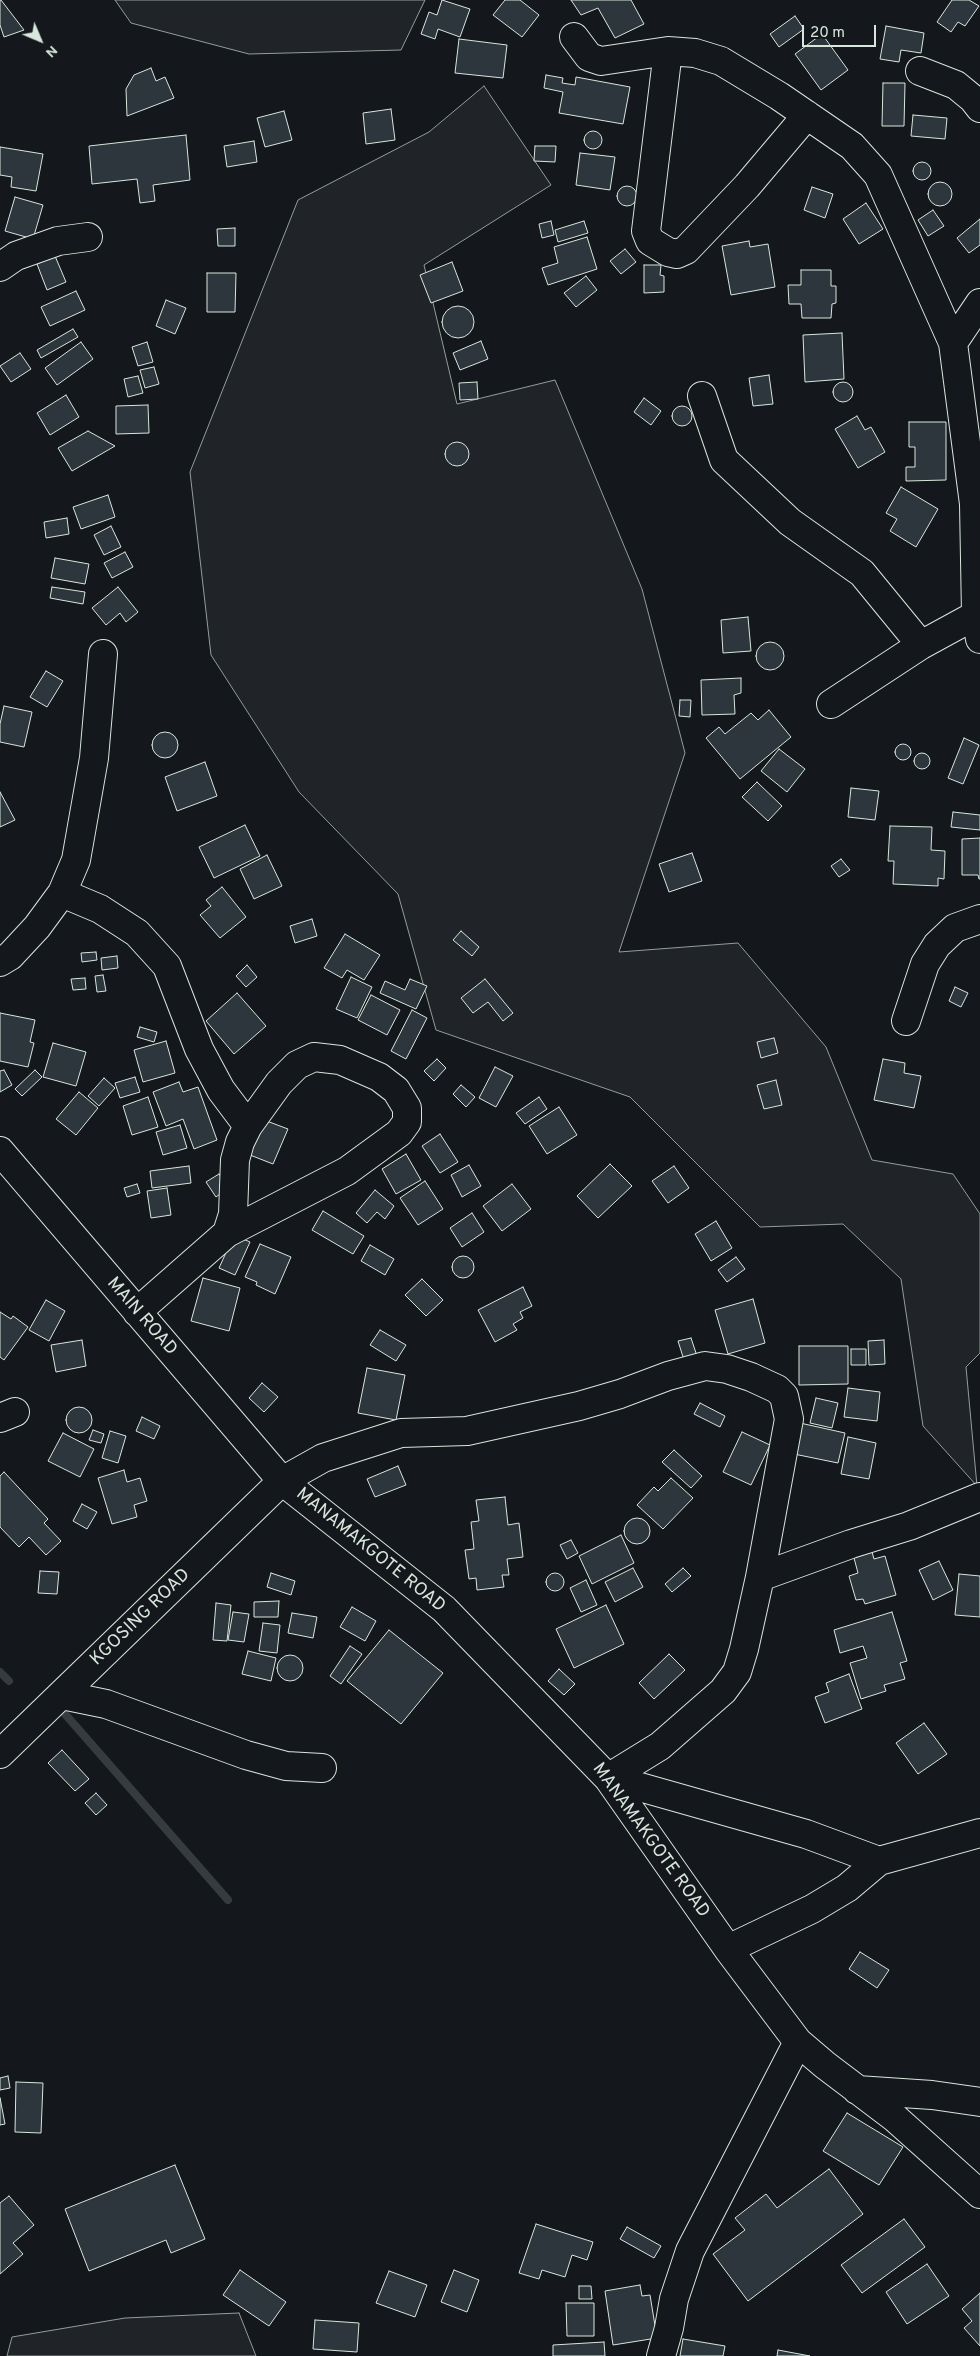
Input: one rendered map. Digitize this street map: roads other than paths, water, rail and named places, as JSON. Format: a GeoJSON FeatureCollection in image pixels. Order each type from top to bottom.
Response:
{"type":"FeatureCollection","features":[{"type":"Feature","properties":{"kind":"street"},"geometry":{"type":"LineString","coordinates":[[574,37],[589,57],[601,61],[668,50],[695,53],[721,61],[807,115],[852,146],[878,175],[953,343],[977,500],[978,627],[921,644],[831,704]]}},
{"type":"Feature","properties":{"kind":"street"},"geometry":{"type":"LineString","coordinates":[[668,50],[646,231],[650,241],[668,252],[677,254],[686,250],[747,186],[807,115]]}},
{"type":"Feature","properties":{"kind":"street"},"geometry":{"type":"LineString","coordinates":[[920,72],[956,85],[980,108]]}},
{"type":"Feature","properties":{"kind":"street"},"geometry":{"type":"LineString","coordinates":[[0,267],[16,256],[49,244],[88,237]]}},
{"type":"Feature","properties":{"kind":"street"},"geometry":{"type":"LineString","coordinates":[[953,343],[980,303]]}},
{"type":"Feature","properties":{"kind":"street"},"geometry":{"type":"LineString","coordinates":[[702,396],[724,460],[790,522],[862,573],[921,644]]}},
{"type":"Feature","properties":{"kind":"street"},"geometry":{"type":"LineString","coordinates":[[0,962],[10,956],[37,927],[62,893],[76,860],[87,808],[94,758],[103,654]]}},
{"type":"Feature","properties":{"kind":"street"},"geometry":{"type":"LineString","coordinates":[[62,893],[100,909],[137,933],[167,966],[199,1048],[221,1090],[248,1126]]}},
{"type":"Feature","properties":{"kind":"street"},"geometry":{"type":"LineString","coordinates":[[906,1021],[925,964],[937,945],[955,928],[980,919]]}},
{"type":"Feature","properties":{"kind":"street"},"geometry":{"type":"LineString","coordinates":[[136,1312],[227,1233],[254,1217],[300,1197],[354,1165],[399,1133],[407,1122],[407,1108],[396,1090],[379,1077],[340,1060],[314,1057],[297,1065],[279,1083],[248,1126],[240,1142],[235,1160],[233,1214],[227,1233]]}},
{"type":"Feature","properties":{"kind":"street","name":"MAIN ROAD"},"geometry":{"type":"LineString","coordinates":[[0,1151],[282,1481]]}},
{"type":"Feature","properties":{"kind":"street","name":"KGOSING ROAD"},"geometry":{"type":"LineString","coordinates":[[0,1754],[282,1481],[323,1458],[400,1433],[467,1431],[579,1406],[620,1394],[668,1376],[705,1366],[727,1369],[777,1389],[784,1396],[788,1407],[789,1419],[760,1577],[744,1649],[737,1672],[723,1690],[660,1746],[608,1778]]}},
{"type":"Feature","properties":{"kind":"street","name":"MANAMAKGOTE ROAD"},"geometry":{"type":"LineString","coordinates":[[282,1481],[444,1609],[608,1778],[728,1949],[798,2042],[895,2118],[980,2194]]}},
{"type":"Feature","properties":{"kind":"street"},"geometry":{"type":"LineString","coordinates":[[760,1577],[909,1526],[980,1497]]}},
{"type":"Feature","properties":{"kind":"street"},"geometry":{"type":"LineString","coordinates":[[62,1695],[106,1704],[246,1755],[286,1766],[322,1768]]}},
{"type":"Feature","properties":{"kind":"street"},"geometry":{"type":"LineString","coordinates":[[608,1778],[806,1834],[879,1861]]}},
{"type":"Feature","properties":{"kind":"street"},"geometry":{"type":"LineString","coordinates":[[728,1949],[812,1909],[847,1888],[879,1861],[980,1833]]}},
{"type":"Feature","properties":{"kind":"street"},"geometry":{"type":"LineString","coordinates":[[661,2356],[670,2328],[674,2299],[690,2251],[798,2042]]}},
{"type":"Feature","properties":{"kind":"street"},"geometry":{"type":"LineString","coordinates":[[857,2090],[932,2095],[980,2102]]}},
{"type":"Feature","properties":{"kind":"waterway"},"geometry":{"type":"LineString","coordinates":[[0,1672],[9,1681]]}},
{"type":"Feature","properties":{"kind":"waterway"},"geometry":{"type":"LineString","coordinates":[[58,1706],[228,1900]]}}]}
